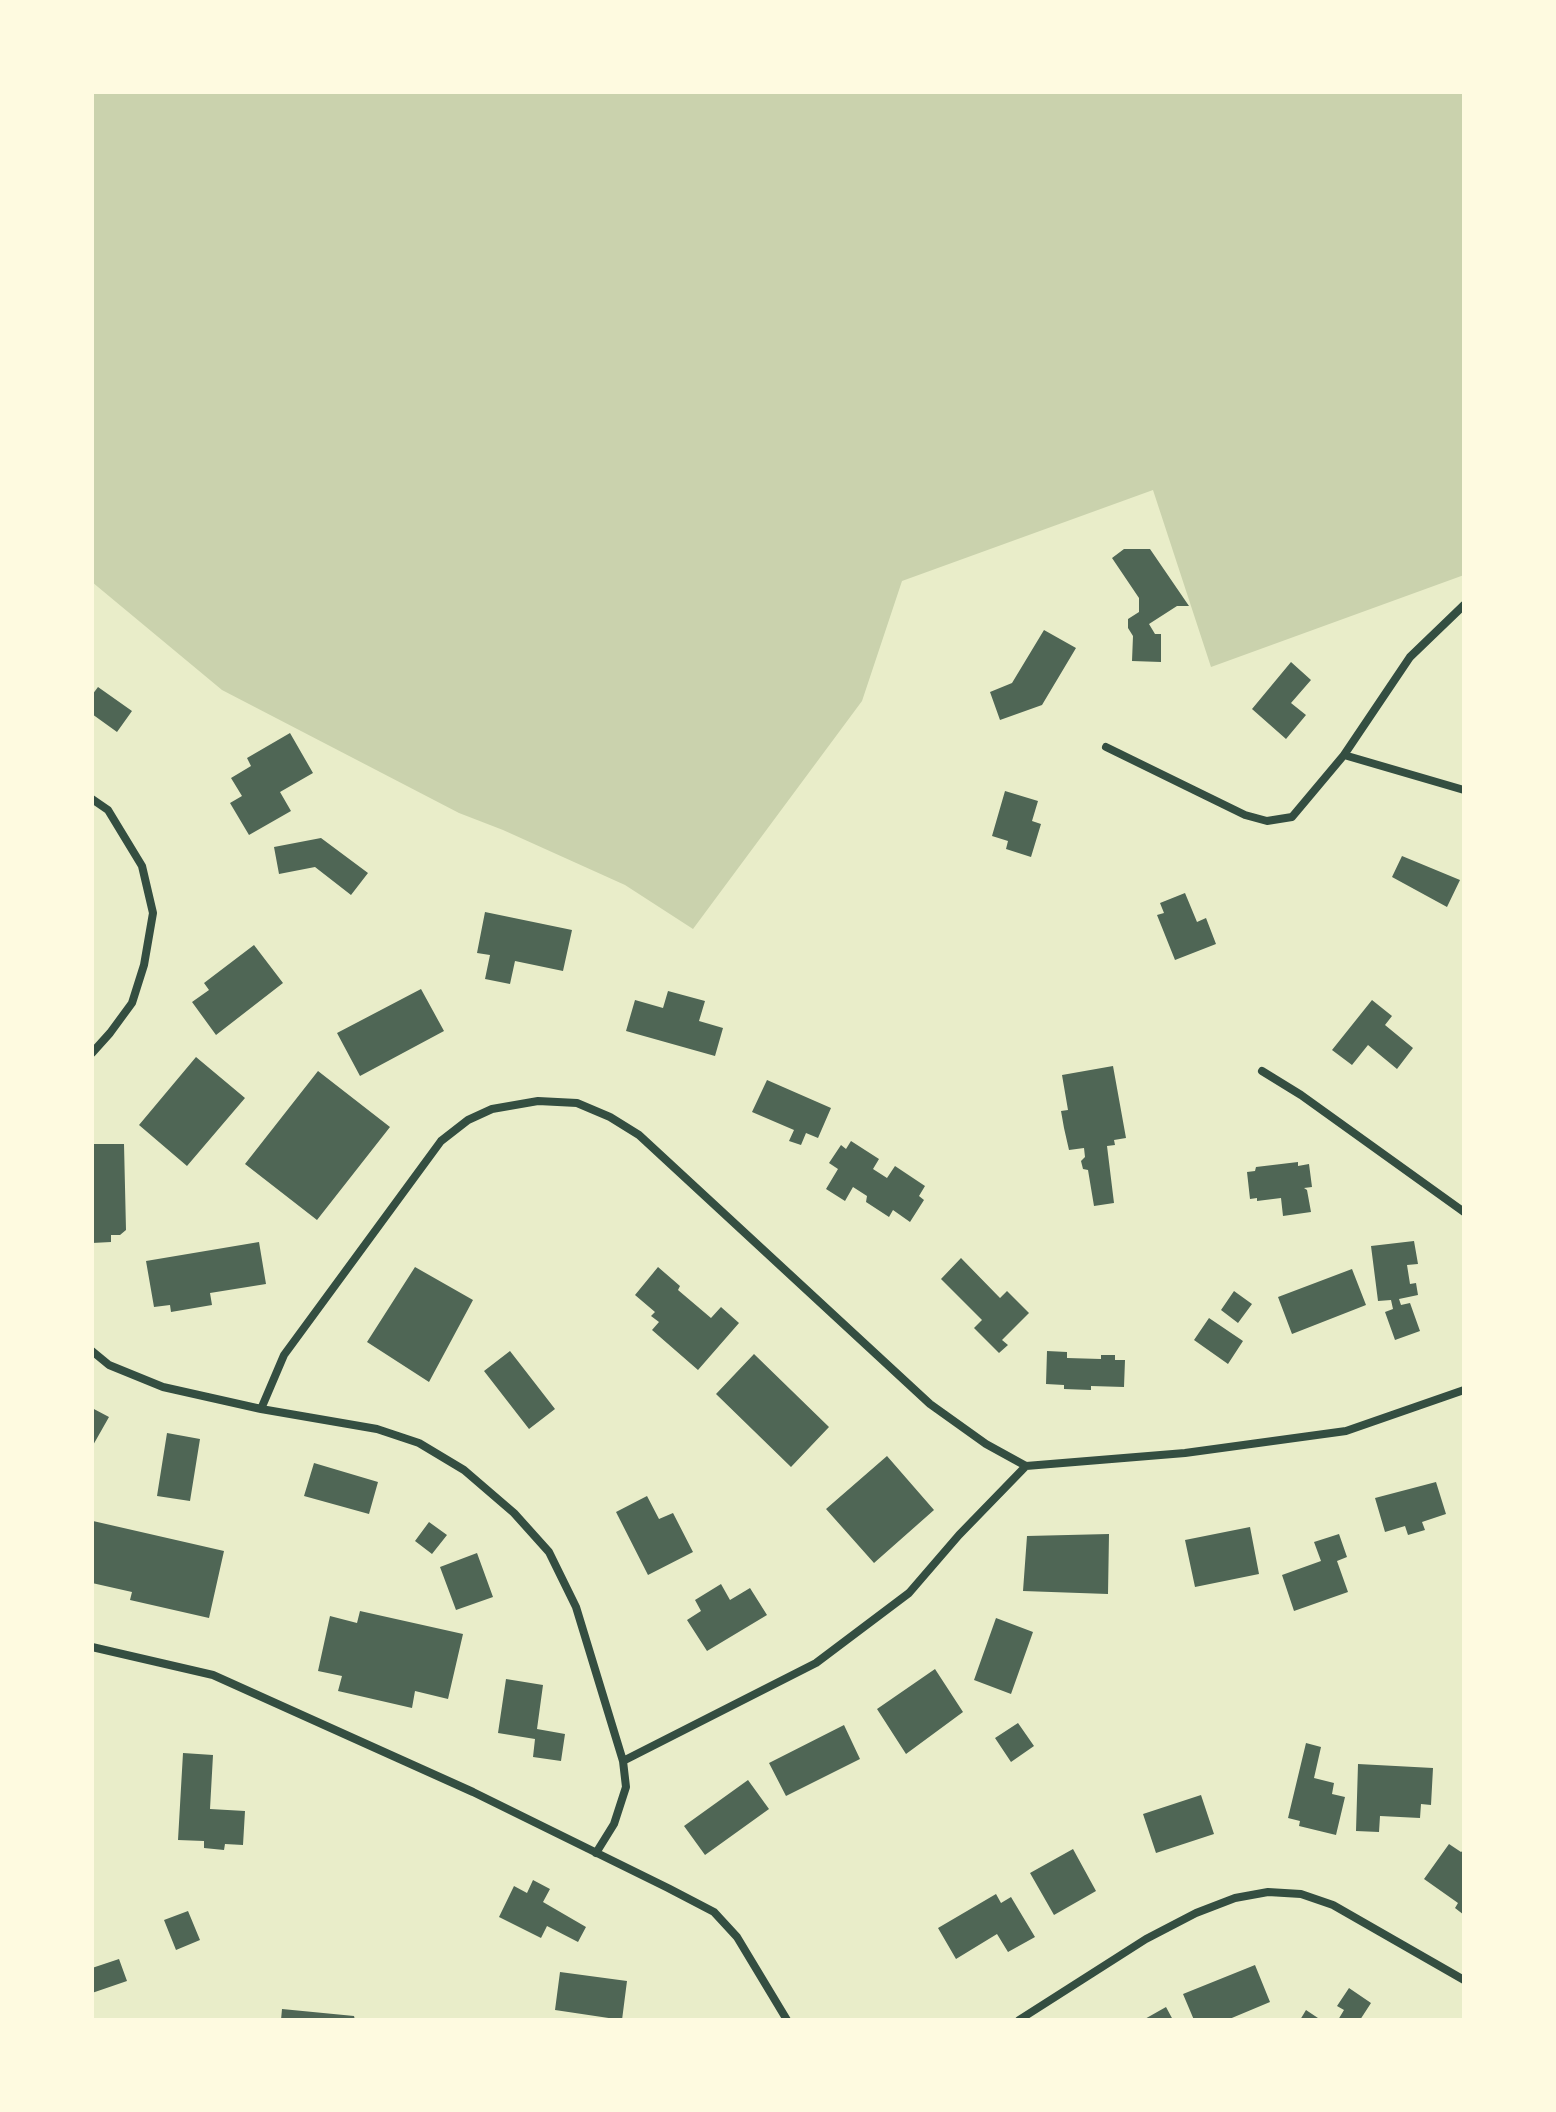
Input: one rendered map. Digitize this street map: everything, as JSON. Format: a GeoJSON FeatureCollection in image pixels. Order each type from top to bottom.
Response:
{"type":"FeatureCollection","features":[{"type":"Feature","properties":{"kind":"street"},"geometry":{"type":"LineString","coordinates":[[1106,747],[1245,815],[1267,821],[1292,817],[1344,755],[1410,657],[1464,605]]}},
{"type":"Feature","properties":{"kind":"street"},"geometry":{"type":"LineString","coordinates":[[1344,755],[1464,790]]}},
{"type":"Feature","properties":{"kind":"street"},"geometry":{"type":"LineString","coordinates":[[92,799],[108,810],[142,866],[153,913],[144,965],[132,1003],[92,1053]]}},
{"type":"Feature","properties":{"kind":"street"},"geometry":{"type":"LineString","coordinates":[[1262,1071],[1301,1095],[1464,1212]]}},
{"type":"Feature","properties":{"kind":"street"},"geometry":{"type":"LineString","coordinates":[[261,1409],[284,1355],[441,1141],[468,1120],[492,1109],[538,1101],[577,1103],[610,1117],[639,1135],[930,1404],[986,1444],[1026,1466],[1185,1453],[1346,1431],[1464,1390]]}},
{"type":"Feature","properties":{"kind":"street"},"geometry":{"type":"LineString","coordinates":[[92,1351],[109,1365],[163,1387],[261,1409],[377,1429],[419,1443],[464,1470],[514,1513],[549,1552],[576,1607],[623,1761],[626,1787],[614,1824],[596,1853]]}},
{"type":"Feature","properties":{"kind":"street"},"geometry":{"type":"LineString","coordinates":[[623,1761],[816,1663],[909,1593],[959,1535],[1026,1466]]}},
{"type":"Feature","properties":{"kind":"street"},"geometry":{"type":"LineString","coordinates":[[92,1647],[213,1675],[473,1792],[714,1912],[737,1937],[787,2020]]}},
{"type":"Feature","properties":{"kind":"street"},"geometry":{"type":"LineString","coordinates":[[1019,2020],[1146,1939],[1196,1913],[1235,1898],[1268,1892],[1301,1894],[1333,1905],[1464,1980]]}},
{"type":"Feature","properties":{"kind":"green space"},"geometry":{"type":"Polygon","coordinates":[[[92,92],[1464,92],[1464,575],[1211,667],[1153,490],[902,581],[862,701],[693,929],[625,885],[459,813],[222,690],[92,582],[92,92]]]}},
{"type":"Feature","properties":{"kind":"building"},"geometry":{"type":"Polygon","coordinates":[[[1124,549],[1150,549],[1189,606],[1177,606],[1149,624],[1155,634],[1161,634],[1161,662],[1132,661],[1133,636],[1128,628],[1128,619],[1139,612],[1139,598],[1112,558],[1124,549]]]}},
{"type":"Feature","properties":{"kind":"building"},"geometry":{"type":"Polygon","coordinates":[[[1044,630],[1076,648],[1042,705],[1000,720],[990,692],[1012,683],[1044,630]]]}},
{"type":"Feature","properties":{"kind":"building"},"geometry":{"type":"Polygon","coordinates":[[[1291,662],[1311,680],[1291,703],[1306,715],[1286,739],[1252,709],[1291,662]]]}},
{"type":"Feature","properties":{"kind":"building"},"geometry":{"type":"Polygon","coordinates":[[[98,687],[132,711],[117,732],[92,714],[92,695],[98,687]]]}},
{"type":"Feature","properties":{"kind":"building"},"geometry":{"type":"Polygon","coordinates":[[[290,733],[313,773],[280,792],[291,811],[249,835],[230,803],[242,796],[231,778],[251,766],[247,758],[290,733]]]}},
{"type":"Feature","properties":{"kind":"building"},"geometry":{"type":"Polygon","coordinates":[[[1005,791],[1038,801],[1032,821],[1041,824],[1031,857],[1006,849],[1008,841],[992,836],[1005,791]]]}},
{"type":"Feature","properties":{"kind":"building"},"geometry":{"type":"Polygon","coordinates":[[[321,838],[368,873],[351,895],[315,867],[279,874],[274,847],[321,838]]]}},
{"type":"Feature","properties":{"kind":"building"},"geometry":{"type":"Polygon","coordinates":[[[1402,856],[1460,880],[1447,907],[1392,877],[1402,856]]]}},
{"type":"Feature","properties":{"kind":"building"},"geometry":{"type":"Polygon","coordinates":[[[1185,893],[1197,922],[1206,918],[1216,944],[1175,960],[1157,915],[1164,913],[1160,903],[1185,893]]]}},
{"type":"Feature","properties":{"kind":"building"},"geometry":{"type":"Polygon","coordinates":[[[485,912],[572,930],[563,971],[515,961],[510,984],[485,979],[490,955],[477,953],[485,912]]]}},
{"type":"Feature","properties":{"kind":"building"},"geometry":{"type":"Polygon","coordinates":[[[254,945],[283,983],[216,1035],[192,1002],[209,990],[204,983],[254,945]]]}},
{"type":"Feature","properties":{"kind":"building"},"geometry":{"type":"Polygon","coordinates":[[[421,989],[444,1031],[360,1076],[337,1033],[421,989]]]}},
{"type":"Feature","properties":{"kind":"building"},"geometry":{"type":"Polygon","coordinates":[[[668,991],[705,1001],[699,1021],[723,1028],[715,1056],[626,1031],[635,1000],[663,1008],[668,991]]]}},
{"type":"Feature","properties":{"kind":"building"},"geometry":{"type":"Polygon","coordinates":[[[1372,1000],[1392,1016],[1385,1025],[1413,1048],[1397,1069],[1368,1045],[1352,1065],[1332,1050],[1372,1000]]]}},
{"type":"Feature","properties":{"kind":"building"},"geometry":{"type":"Polygon","coordinates":[[[196,1057],[245,1098],[187,1166],[139,1125],[196,1057]]]}},
{"type":"Feature","properties":{"kind":"building"},"geometry":{"type":"Polygon","coordinates":[[[1113,1066],[1126,1138],[1114,1140],[1115,1145],[1107,1146],[1114,1203],[1094,1206],[1088,1170],[1083,1169],[1081,1161],[1085,1157],[1084,1148],[1069,1150],[1061,1111],[1068,1110],[1062,1075],[1113,1066]]]}},
{"type":"Feature","properties":{"kind":"building"},"geometry":{"type":"Polygon","coordinates":[[[318,1071],[390,1127],[317,1220],[245,1164],[318,1071]]]}},
{"type":"Feature","properties":{"kind":"building"},"geometry":{"type":"Polygon","coordinates":[[[767,1080],[831,1108],[818,1138],[806,1133],[801,1145],[789,1141],[794,1130],[752,1112],[767,1080]]]}},
{"type":"Feature","properties":{"kind":"building"},"geometry":{"type":"Polygon","coordinates":[[[851,1141],[879,1159],[873,1169],[887,1178],[895,1166],[925,1186],[919,1196],[924,1200],[910,1222],[893,1210],[889,1217],[866,1202],[867,1196],[853,1187],[845,1201],[826,1189],[838,1169],[829,1163],[841,1145],[846,1149],[851,1141]]]}},
{"type":"Feature","properties":{"kind":"building"},"geometry":{"type":"Polygon","coordinates":[[[92,1144],[124,1144],[126,1230],[120,1235],[111,1235],[111,1242],[92,1243],[92,1144]]]}},
{"type":"Feature","properties":{"kind":"building"},"geometry":{"type":"Polygon","coordinates":[[[1298,1162],[1298,1166],[1309,1164],[1312,1187],[1304,1188],[1311,1212],[1283,1216],[1281,1198],[1250,1199],[1247,1172],[1255,1171],[1256,1167],[1298,1162]]]}},
{"type":"Feature","properties":{"kind":"building"},"geometry":{"type":"Polygon","coordinates":[[[1414,1241],[1418,1264],[1407,1265],[1410,1284],[1416,1283],[1418,1295],[1399,1299],[1401,1305],[1410,1303],[1420,1331],[1395,1340],[1385,1312],[1393,1309],[1391,1300],[1378,1301],[1371,1246],[1414,1241]]]}},
{"type":"Feature","properties":{"kind":"building"},"geometry":{"type":"Polygon","coordinates":[[[259,1242],[266,1284],[210,1293],[212,1305],[171,1312],[170,1305],[154,1307],[146,1261],[259,1242]]]}},
{"type":"Feature","properties":{"kind":"building"},"geometry":{"type":"Polygon","coordinates":[[[961,1258],[1000,1298],[1007,1291],[1029,1313],[1002,1340],[1008,1345],[999,1353],[974,1328],[982,1320],[941,1279],[961,1258]]]}},
{"type":"Feature","properties":{"kind":"building"},"geometry":{"type":"Polygon","coordinates":[[[415,1267],[473,1300],[429,1382],[367,1342],[415,1267]]]}},
{"type":"Feature","properties":{"kind":"building"},"geometry":{"type":"Polygon","coordinates":[[[658,1267],[680,1286],[678,1290],[711,1318],[721,1307],[739,1323],[698,1370],[652,1330],[659,1322],[651,1316],[655,1312],[635,1295],[658,1267]]]}},
{"type":"Feature","properties":{"kind":"building"},"geometry":{"type":"Polygon","coordinates":[[[1352,1269],[1366,1305],[1292,1334],[1278,1297],[1352,1269]]]}},
{"type":"Feature","properties":{"kind":"building"},"geometry":{"type":"Polygon","coordinates":[[[1234,1291],[1252,1304],[1238,1323],[1221,1310],[1234,1291]]]}},
{"type":"Feature","properties":{"kind":"building"},"geometry":{"type":"Polygon","coordinates":[[[1209,1318],[1243,1341],[1228,1364],[1194,1340],[1209,1318]]]}},
{"type":"Feature","properties":{"kind":"building"},"geometry":{"type":"Polygon","coordinates":[[[510,1351],[555,1409],[529,1429],[484,1371],[510,1351]]]}},
{"type":"Feature","properties":{"kind":"building"},"geometry":{"type":"Polygon","coordinates":[[[1047,1351],[1067,1352],[1067,1358],[1101,1359],[1101,1355],[1115,1355],[1115,1360],[1125,1360],[1124,1387],[1064,1389],[1064,1385],[1046,1384],[1047,1351]]]}},
{"type":"Feature","properties":{"kind":"building"},"geometry":{"type":"Polygon","coordinates":[[[754,1354],[829,1427],[791,1467],[716,1394],[754,1354]]]}},
{"type":"Feature","properties":{"kind":"building"},"geometry":{"type":"Polygon","coordinates":[[[92,1408],[109,1417],[92,1447],[92,1408]]]}},
{"type":"Feature","properties":{"kind":"building"},"geometry":{"type":"Polygon","coordinates":[[[167,1433],[200,1439],[190,1501],[157,1496],[167,1433]]]}},
{"type":"Feature","properties":{"kind":"building"},"geometry":{"type":"Polygon","coordinates":[[[887,1456],[934,1510],[874,1563],[826,1509],[887,1456]]]}},
{"type":"Feature","properties":{"kind":"building"},"geometry":{"type":"Polygon","coordinates":[[[314,1463],[378,1482],[369,1514],[304,1496],[314,1463]]]}},
{"type":"Feature","properties":{"kind":"building"},"geometry":{"type":"Polygon","coordinates":[[[1436,1482],[1446,1514],[1422,1522],[1425,1530],[1408,1535],[1405,1526],[1385,1532],[1375,1498],[1436,1482]]]}},
{"type":"Feature","properties":{"kind":"building"},"geometry":{"type":"Polygon","coordinates":[[[647,1496],[659,1519],[673,1513],[693,1552],[648,1575],[616,1512],[647,1496]]]}},
{"type":"Feature","properties":{"kind":"building"},"geometry":{"type":"Polygon","coordinates":[[[93,1521],[224,1551],[209,1618],[130,1600],[132,1592],[92,1583],[93,1521]]]}},
{"type":"Feature","properties":{"kind":"building"},"geometry":{"type":"Polygon","coordinates":[[[429,1522],[447,1535],[432,1554],[415,1541],[429,1522]]]}},
{"type":"Feature","properties":{"kind":"building"},"geometry":{"type":"Polygon","coordinates":[[[1250,1527],[1259,1574],[1195,1587],[1185,1540],[1250,1527]]]}},
{"type":"Feature","properties":{"kind":"building"},"geometry":{"type":"Polygon","coordinates":[[[1109,1534],[1108,1594],[1023,1591],[1027,1536],[1109,1534]]]}},
{"type":"Feature","properties":{"kind":"building"},"geometry":{"type":"Polygon","coordinates":[[[1339,1534],[1347,1557],[1337,1561],[1348,1592],[1294,1611],[1282,1575],[1321,1561],[1314,1542],[1339,1534]]]}},
{"type":"Feature","properties":{"kind":"building"},"geometry":{"type":"Polygon","coordinates":[[[477,1553],[493,1597],[456,1610],[440,1567],[477,1553]]]}},
{"type":"Feature","properties":{"kind":"building"},"geometry":{"type":"Polygon","coordinates":[[[721,1584],[730,1600],[750,1588],[767,1615],[707,1651],[687,1620],[701,1611],[695,1600],[721,1584]]]}},
{"type":"Feature","properties":{"kind":"building"},"geometry":{"type":"Polygon","coordinates":[[[360,1611],[463,1634],[448,1699],[415,1691],[412,1708],[338,1691],[342,1676],[318,1671],[330,1616],[357,1623],[360,1611]]]}},
{"type":"Feature","properties":{"kind":"building"},"geometry":{"type":"Polygon","coordinates":[[[996,1618],[1033,1632],[1011,1694],[974,1680],[996,1618]]]}},
{"type":"Feature","properties":{"kind":"building"},"geometry":{"type":"Polygon","coordinates":[[[935,1669],[963,1712],[906,1754],[877,1709],[935,1669]]]}},
{"type":"Feature","properties":{"kind":"building"},"geometry":{"type":"Polygon","coordinates":[[[506,1679],[543,1685],[537,1729],[565,1734],[561,1761],[533,1757],[535,1739],[498,1733],[506,1679]]]}},
{"type":"Feature","properties":{"kind":"building"},"geometry":{"type":"Polygon","coordinates":[[[1018,1723],[1034,1746],[1011,1762],[995,1738],[1018,1723]]]}},
{"type":"Feature","properties":{"kind":"building"},"geometry":{"type":"Polygon","coordinates":[[[844,1725],[860,1759],[786,1796],[769,1763],[844,1725]]]}},
{"type":"Feature","properties":{"kind":"building"},"geometry":{"type":"Polygon","coordinates":[[[1306,1743],[1321,1747],[1314,1778],[1334,1783],[1332,1794],[1345,1797],[1336,1835],[1299,1826],[1300,1821],[1288,1818],[1306,1743]]]}},
{"type":"Feature","properties":{"kind":"building"},"geometry":{"type":"Polygon","coordinates":[[[183,1753],[213,1755],[210,1809],[245,1811],[243,1845],[225,1844],[224,1850],[204,1848],[204,1841],[178,1840],[183,1753]]]}},
{"type":"Feature","properties":{"kind":"building"},"geometry":{"type":"Polygon","coordinates":[[[1358,1764],[1433,1768],[1431,1805],[1421,1804],[1420,1818],[1380,1816],[1379,1832],[1356,1831],[1358,1764]]]}},
{"type":"Feature","properties":{"kind":"building"},"geometry":{"type":"Polygon","coordinates":[[[748,1780],[769,1809],[705,1855],[684,1826],[748,1780]]]}},
{"type":"Feature","properties":{"kind":"building"},"geometry":{"type":"Polygon","coordinates":[[[1201,1795],[1214,1834],[1156,1853],[1143,1814],[1201,1795]]]}},
{"type":"Feature","properties":{"kind":"building"},"geometry":{"type":"Polygon","coordinates":[[[1449,1844],[1461,1852],[1464,1850],[1464,1915],[1455,1908],[1458,1903],[1424,1879],[1449,1844]]]}},
{"type":"Feature","properties":{"kind":"building"},"geometry":{"type":"Polygon","coordinates":[[[1073,1849],[1096,1891],[1054,1915],[1030,1873],[1073,1849]]]}},
{"type":"Feature","properties":{"kind":"building"},"geometry":{"type":"Polygon","coordinates":[[[533,1880],[550,1889],[543,1902],[586,1927],[578,1942],[547,1926],[541,1938],[499,1917],[514,1886],[527,1893],[533,1880]]]}},
{"type":"Feature","properties":{"kind":"building"},"geometry":{"type":"Polygon","coordinates":[[[996,1894],[1001,1903],[1011,1897],[1035,1937],[1008,1952],[997,1934],[956,1959],[938,1928],[996,1894]]]}},
{"type":"Feature","properties":{"kind":"building"},"geometry":{"type":"Polygon","coordinates":[[[188,1911],[200,1940],[176,1950],[164,1920],[188,1911]]]}},
{"type":"Feature","properties":{"kind":"building"},"geometry":{"type":"Polygon","coordinates":[[[119,1959],[127,1981],[92,1993],[92,1968],[119,1959]]]}},
{"type":"Feature","properties":{"kind":"building"},"geometry":{"type":"Polygon","coordinates":[[[1255,1965],[1270,2002],[1227,2020],[1194,2020],[1183,1994],[1255,1965]]]}},
{"type":"Feature","properties":{"kind":"building"},"geometry":{"type":"Polygon","coordinates":[[[560,1972],[627,1981],[622,2020],[555,2010],[560,1972]]]}},
{"type":"Feature","properties":{"kind":"building"},"geometry":{"type":"Polygon","coordinates":[[[1349,1988],[1371,2003],[1360,2020],[1338,2020],[1344,2010],[1337,2006],[1349,1988]]]}},
{"type":"Feature","properties":{"kind":"building"},"geometry":{"type":"Polygon","coordinates":[[[1166,2007],[1173,2020],[1143,2020],[1166,2007]]]}},
{"type":"Feature","properties":{"kind":"building"},"geometry":{"type":"Polygon","coordinates":[[[282,2009],[354,2016],[355,2020],[281,2020],[282,2009]]]}},
{"type":"Feature","properties":{"kind":"building"},"geometry":{"type":"Polygon","coordinates":[[[1306,2010],[1321,2020],[1300,2020],[1306,2010]]]}}]}
